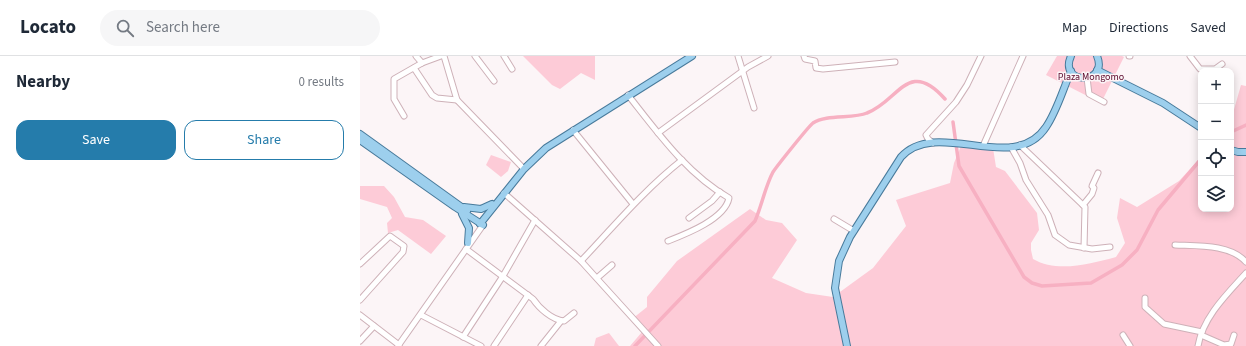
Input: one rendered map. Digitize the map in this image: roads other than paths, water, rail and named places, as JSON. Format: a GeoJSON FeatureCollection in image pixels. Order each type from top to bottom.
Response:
{"type":"FeatureCollection","features":[{"type":"Feature","properties":{"kind":"main road"},"geometry":{"type":"LineString","coordinates":[[482,223],[495,203],[524,169],[546,148],[692,56]]}},
{"type":"Feature","properties":{"kind":"main road"},"geometry":{"type":"LineString","coordinates":[[1069,57],[1069,65],[1073,73],[1088,78],[1097,70],[1097,56]]}},
{"type":"Feature","properties":{"kind":"main road"},"geometry":{"type":"LineString","coordinates":[[1097,70],[1163,103],[1198,126]]}},
{"type":"Feature","properties":{"kind":"main road"},"geometry":{"type":"LineString","coordinates":[[847,346],[838,306],[836,280],[838,261],[843,249],[901,157],[918,145],[933,143],[1011,147],[1020,146],[1030,141],[1046,128],[1073,73]]}},
{"type":"Feature","properties":{"kind":"main road"},"geometry":{"type":"LineString","coordinates":[[360,134],[456,206],[468,224],[470,232],[467,246]]}},
{"type":"Feature","properties":{"kind":"main road"},"geometry":{"type":"LineString","coordinates":[[360,140],[482,223]]}},
{"type":"Feature","properties":{"kind":"main road"},"geometry":{"type":"LineString","coordinates":[[1234,151],[1246,152]]}},
{"type":"Feature","properties":{"kind":"main road"},"geometry":{"type":"LineString","coordinates":[[482,223],[502,195]]}},
{"type":"Feature","properties":{"kind":"main road"},"geometry":{"type":"LineString","coordinates":[[456,206],[476,209],[495,203]]}},
{"type":"Feature","properties":{"kind":"street"},"geometry":{"type":"LineString","coordinates":[[416,56],[422,63]]}},
{"type":"Feature","properties":{"kind":"street"},"geometry":{"type":"LineString","coordinates":[[404,116],[394,99],[393,82],[396,78],[422,63],[442,56],[457,100],[524,169]]}},
{"type":"Feature","properties":{"kind":"street"},"geometry":{"type":"LineString","coordinates":[[475,56],[494,81]]}},
{"type":"Feature","properties":{"kind":"street"},"geometry":{"type":"LineString","coordinates":[[504,56],[512,69]]}},
{"type":"Feature","properties":{"kind":"street"},"geometry":{"type":"LineString","coordinates":[[738,56],[754,108]]}},
{"type":"Feature","properties":{"kind":"street"},"geometry":{"type":"LineString","coordinates":[[658,133],[743,71],[768,56]]}},
{"type":"Feature","properties":{"kind":"street"},"geometry":{"type":"LineString","coordinates":[[804,56],[806,59],[815,61],[816,68],[823,69],[895,62]]}},
{"type":"Feature","properties":{"kind":"street"},"geometry":{"type":"LineString","coordinates":[[933,143],[926,135],[956,102],[967,86],[981,56]]}},
{"type":"Feature","properties":{"kind":"street"},"geometry":{"type":"LineString","coordinates":[[983,146],[1023,56]]}},
{"type":"Feature","properties":{"kind":"street"},"geometry":{"type":"LineString","coordinates":[[1190,56],[1200,68]]}},
{"type":"Feature","properties":{"kind":"street"},"geometry":{"type":"LineString","coordinates":[[1218,68],[1222,64]]}},
{"type":"Feature","properties":{"kind":"street"},"geometry":{"type":"LineString","coordinates":[[414,68],[432,95],[437,98],[457,100]]}},
{"type":"Feature","properties":{"kind":"street"},"geometry":{"type":"LineString","coordinates":[[1088,78],[1089,94],[1104,102]]}},
{"type":"Feature","properties":{"kind":"street"},"geometry":{"type":"LineString","coordinates":[[628,95],[658,133],[682,160],[720,192],[730,198],[724,208],[707,223],[668,241]]}},
{"type":"Feature","properties":{"kind":"street"},"geometry":{"type":"LineString","coordinates":[[573,130],[633,204]]}},
{"type":"Feature","properties":{"kind":"street"},"geometry":{"type":"LineString","coordinates":[[1020,146],[1083,205],[1085,209],[1084,248]]}},
{"type":"Feature","properties":{"kind":"street"},"geometry":{"type":"LineString","coordinates":[[1011,147],[1020,163],[1026,180],[1048,215],[1055,235],[1069,245],[1092,249],[1110,247]]}},
{"type":"Feature","properties":{"kind":"street"},"geometry":{"type":"LineString","coordinates":[[581,261],[656,181],[682,160]]}},
{"type":"Feature","properties":{"kind":"street"},"geometry":{"type":"LineString","coordinates":[[1083,205],[1092,194],[1094,188],[1092,186],[1098,173]]}},
{"type":"Feature","properties":{"kind":"street"},"geometry":{"type":"LineString","coordinates":[[689,218],[712,201],[720,192]]}},
{"type":"Feature","properties":{"kind":"street"},"geometry":{"type":"LineString","coordinates":[[502,195],[535,220],[581,261],[658,346]]}},
{"type":"Feature","properties":{"kind":"street"},"geometry":{"type":"LineString","coordinates":[[834,219],[854,231]]}},
{"type":"Feature","properties":{"kind":"street"},"geometry":{"type":"LineString","coordinates":[[463,337],[503,276],[535,220]]}},
{"type":"Feature","properties":{"kind":"street"},"geometry":{"type":"LineString","coordinates":[[360,315],[399,345],[421,315],[482,223]]}},
{"type":"Feature","properties":{"kind":"street"},"geometry":{"type":"LineString","coordinates":[[360,264],[390,236],[404,246],[404,252],[360,300]]}},
{"type":"Feature","properties":{"kind":"street"},"geometry":{"type":"LineString","coordinates":[[1174,245],[1228,250],[1238,254],[1246,262]]}},
{"type":"Feature","properties":{"kind":"street"},"geometry":{"type":"LineString","coordinates":[[467,246],[528,295],[537,306],[561,321]]}},
{"type":"Feature","properties":{"kind":"street"},"geometry":{"type":"LineString","coordinates":[[598,278],[612,265]]}},
{"type":"Feature","properties":{"kind":"street"},"geometry":{"type":"LineString","coordinates":[[1198,346],[1201,334],[1210,315],[1246,273]]}},
{"type":"Feature","properties":{"kind":"street"},"geometry":{"type":"LineString","coordinates":[[494,346],[528,295]]}},
{"type":"Feature","properties":{"kind":"street"},"geometry":{"type":"LineString","coordinates":[[1145,298],[1145,307],[1164,324],[1201,334],[1224,345],[1231,344],[1234,335]]}},
{"type":"Feature","properties":{"kind":"street"},"geometry":{"type":"LineString","coordinates":[[541,346],[561,321],[564,321],[574,313]]}},
{"type":"Feature","properties":{"kind":"street"},"geometry":{"type":"LineString","coordinates":[[421,315],[481,346]]}},
{"type":"Feature","properties":{"kind":"street"},"geometry":{"type":"LineString","coordinates":[[360,341],[374,326]]}},
{"type":"Feature","properties":{"kind":"street"},"geometry":{"type":"LineString","coordinates":[[1123,334],[1130,346]]}},
{"type":"Feature","properties":{"kind":"waterway"},"geometry":{"type":"LineString","coordinates":[[635,346],[755,221],[773,172],[813,123],[825,118],[854,116],[867,113],[878,108],[904,86],[912,82],[922,82],[932,87],[945,99]]}},
{"type":"Feature","properties":{"kind":"waterway"},"geometry":{"type":"LineString","coordinates":[[953,122],[959,166],[1024,277],[1032,283],[1042,286],[1091,283],[1122,265],[1137,250],[1158,210],[1198,163]]}},
{"type":"Feature","properties":{"kind":"waterway"},"geometry":{"type":"LineString","coordinates":[[1234,131],[1246,125]]}},
{"type":"Feature","properties":{"kind":"park label","name":"Plaza Mongomo"},"geometry":{"type":"Point","coordinates":[1091,76]}}]}
